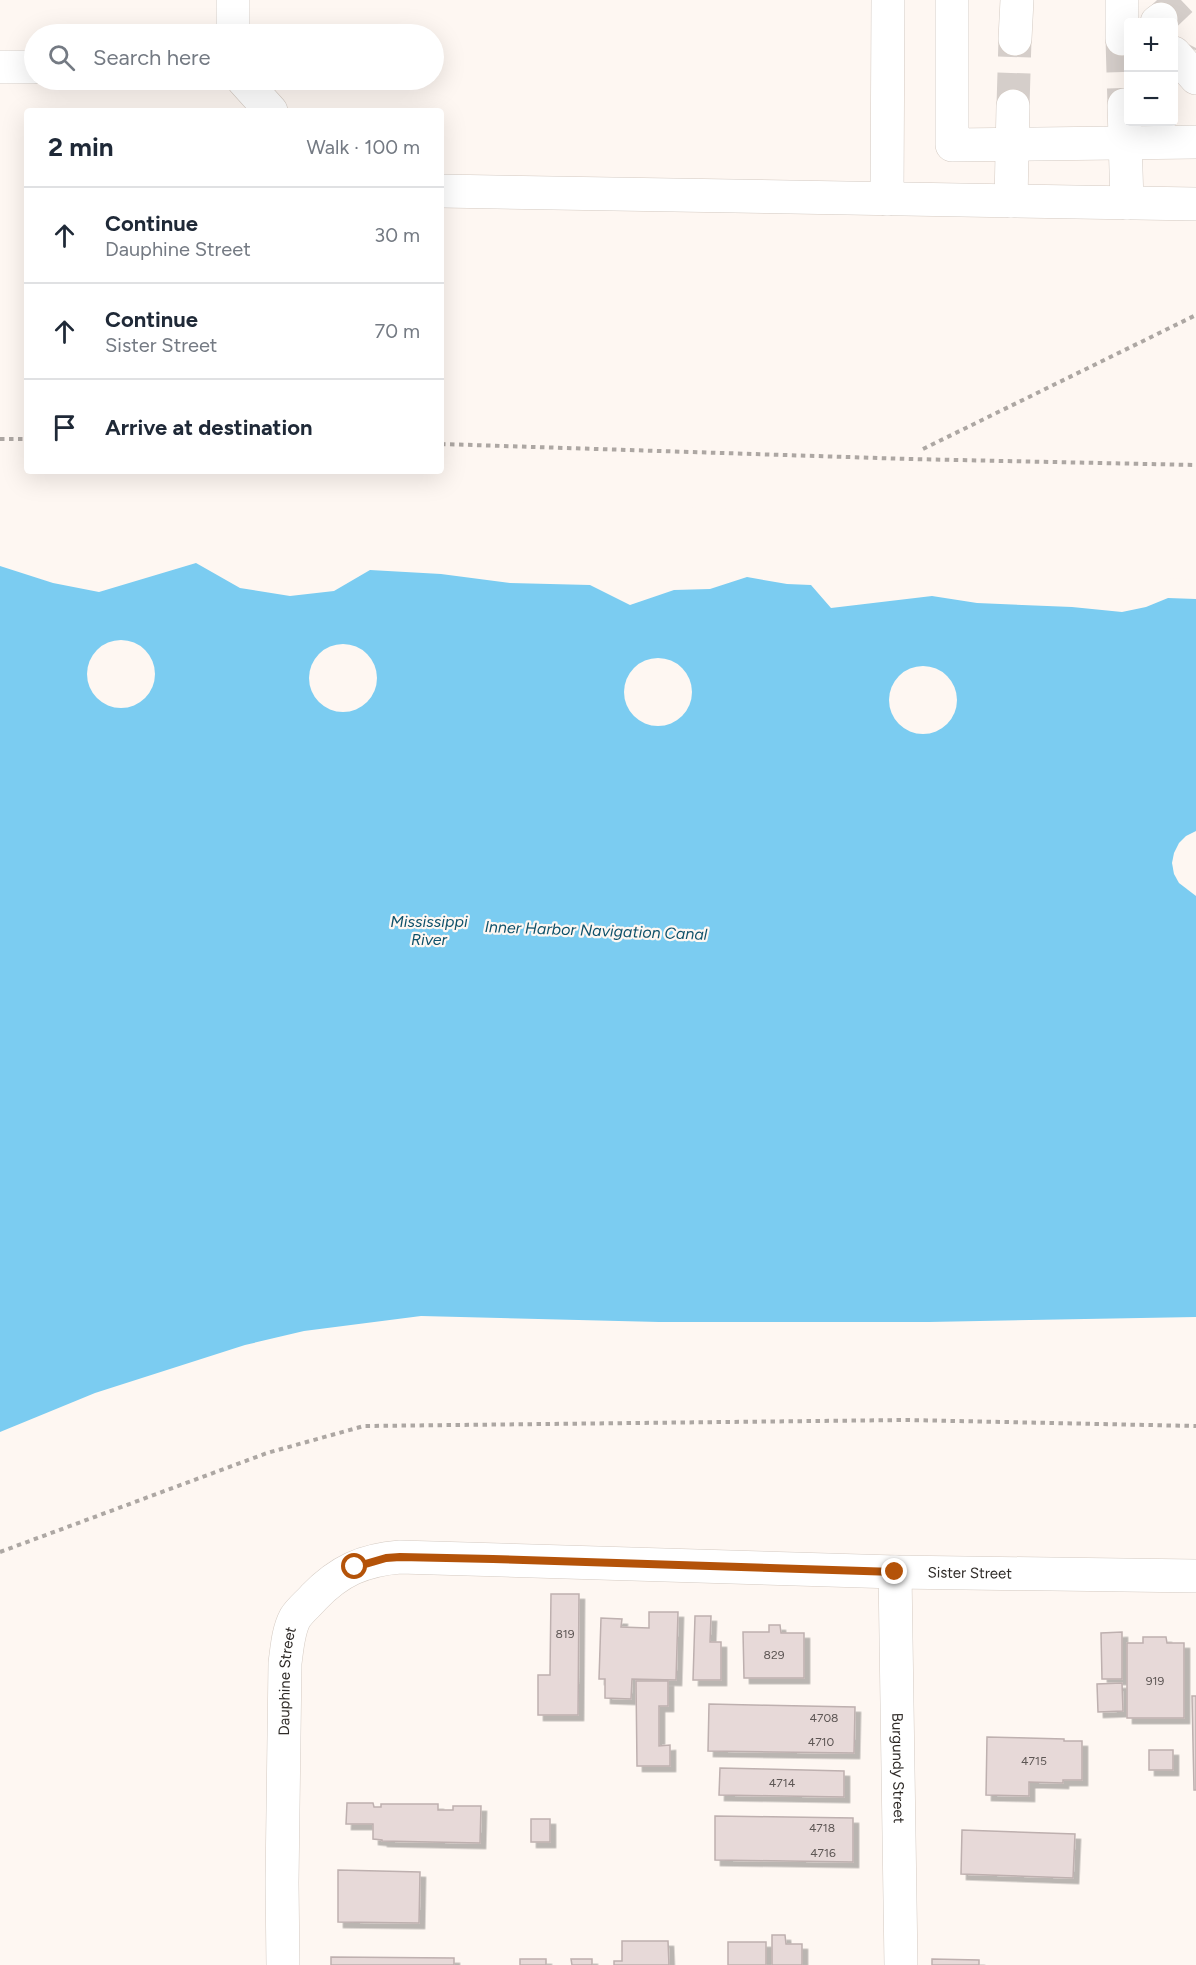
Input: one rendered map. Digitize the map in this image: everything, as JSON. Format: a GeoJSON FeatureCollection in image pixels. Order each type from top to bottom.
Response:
{"type":"FeatureCollection","features":[{"type":"Feature","properties":{"kind":"street"},"geometry":{"type":"LineString","coordinates":[[233,0],[233,24]]}},
{"type":"Feature","properties":{"kind":"street"},"geometry":{"type":"LineString","coordinates":[[887,199],[888,0]]}},
{"type":"Feature","properties":{"kind":"street"},"geometry":{"type":"LineString","coordinates":[[952,0],[952,145],[1196,142]]}},
{"type":"Feature","properties":{"kind":"street"},"geometry":{"type":"LineString","coordinates":[[1015,39],[1017,0]]}},
{"type":"Feature","properties":{"kind":"street"},"geometry":{"type":"LineString","coordinates":[[1123,0],[1140,18]]}},
{"type":"Feature","properties":{"kind":"street"},"geometry":{"type":"LineString","coordinates":[[0,67],[24,67]]}},
{"type":"Feature","properties":{"kind":"street"},"geometry":{"type":"LineString","coordinates":[[252,90],[268,108]]}},
{"type":"Feature","properties":{"kind":"street"},"geometry":{"type":"LineString","coordinates":[[1011,201],[1013,106]]}},
{"type":"Feature","properties":{"kind":"street"},"geometry":{"type":"LineString","coordinates":[[1125,126],[1127,203]]}},
{"type":"Feature","properties":{"kind":"street"},"geometry":{"type":"LineString","coordinates":[[444,191],[1196,204]]}},
{"type":"Feature","properties":{"kind":"street","name":"Dauphine Street"},"geometry":{"type":"LineString","coordinates":[[283,1965],[285,1663],[295,1618],[328,1583],[342,1572],[362,1564],[400,1557],[493,1559]]}},
{"type":"Feature","properties":{"kind":"street","name":"Sister Street"},"geometry":{"type":"LineString","coordinates":[[493,1559],[895,1572],[1196,1576]]}},
{"type":"Feature","properties":{"kind":"street","name":"Burgundy Street"},"geometry":{"type":"LineString","coordinates":[[895,1572],[901,1965]]}},
{"type":"Feature","properties":{"kind":"path"},"geometry":{"type":"LineString","coordinates":[[923,449],[1196,315]]}},
{"type":"Feature","properties":{"kind":"path"},"geometry":{"type":"LineString","coordinates":[[0,439],[24,439]]}},
{"type":"Feature","properties":{"kind":"path"},"geometry":{"type":"LineString","coordinates":[[444,444],[909,459],[1196,465]]}},
{"type":"Feature","properties":{"kind":"path"},"geometry":{"type":"LineString","coordinates":[[0,1552],[267,1453],[364,1426],[907,1420],[1196,1426]]}},
{"type":"Feature","properties":{"kind":"water","name":"Mississippi River"},"geometry":{"type":"Polygon","coordinates":[[[0,489],[1196,583],[1196,1362],[343,1359],[236,1389],[0,1477],[0,489]]]}},
{"type":"Feature","properties":{"kind":"pier"},"geometry":{"type":"Polygon","coordinates":[[[0,486],[1006,517],[1162,525],[1165,528],[1169,578],[1196,580],[1196,599],[1168,598],[1146,607],[1122,612],[1072,607],[977,603],[932,596],[831,608],[811,585],[787,584],[747,577],[710,589],[674,590],[630,605],[590,585],[510,583],[441,574],[370,570],[334,591],[290,596],[240,588],[196,563],[99,592],[53,583],[0,566],[0,486]]]}},
{"type":"Feature","properties":{"kind":"pier"},"geometry":{"type":"Polygon","coordinates":[[[121,640],[134,643],[145,650],[152,661],[155,674],[152,687],[145,698],[134,705],[121,708],[108,705],[97,698],[90,687],[87,674],[90,661],[97,650],[108,643],[121,640]]]}},
{"type":"Feature","properties":{"kind":"pier"},"geometry":{"type":"Polygon","coordinates":[[[343,644],[356,647],[367,654],[374,665],[377,678],[374,691],[367,702],[356,709],[343,712],[330,709],[319,702],[312,691],[309,678],[312,665],[319,654],[330,647],[343,644]]]}},
{"type":"Feature","properties":{"kind":"pier"},"geometry":{"type":"Polygon","coordinates":[[[658,658],[671,661],[682,668],[689,679],[692,692],[689,705],[682,716],[671,723],[658,726],[645,723],[634,716],[627,705],[624,692],[627,679],[634,668],[645,661],[658,658]]]}},
{"type":"Feature","properties":{"kind":"pier"},"geometry":{"type":"Polygon","coordinates":[[[923,666],[936,669],[947,676],[954,687],[957,700],[954,713],[947,724],[936,731],[923,734],[910,731],[899,724],[892,713],[889,700],[892,687],[899,676],[910,669],[923,666]]]}},
{"type":"Feature","properties":{"kind":"pier"},"geometry":{"type":"Polygon","coordinates":[[[1196,831],[1196,896],[1179,883],[1172,863],[1179,843],[1196,831]]]}},
{"type":"Feature","properties":{"kind":"pier"},"geometry":{"type":"Polygon","coordinates":[[[421,1316],[659,1322],[929,1322],[1196,1317],[1196,1365],[343,1362],[237,1392],[0,1480],[0,1432],[95,1393],[245,1345],[304,1331],[421,1316]]]}},
{"type":"Feature","properties":{"kind":"building"},"geometry":{"type":"Polygon","coordinates":[[[551,1594],[579,1594],[578,1715],[538,1715],[538,1675],[550,1675],[551,1594]]]}},
{"type":"Feature","properties":{"kind":"building"},"geometry":{"type":"Polygon","coordinates":[[[649,1612],[678,1612],[676,1680],[632,1679],[631,1699],[605,1698],[605,1679],[599,1679],[601,1618],[622,1619],[621,1627],[649,1628],[649,1612]]]}},
{"type":"Feature","properties":{"kind":"building"},"geometry":{"type":"Polygon","coordinates":[[[695,1616],[711,1616],[710,1642],[721,1642],[721,1680],[693,1680],[695,1616]]]}},
{"type":"Feature","properties":{"kind":"building"},"geometry":{"type":"Polygon","coordinates":[[[769,1625],[780,1625],[781,1633],[804,1633],[804,1678],[744,1678],[743,1632],[769,1632],[769,1625]]]}},
{"type":"Feature","properties":{"kind":"building"},"geometry":{"type":"Polygon","coordinates":[[[1122,1632],[1122,1679],[1102,1679],[1101,1633],[1122,1632]]]}},
{"type":"Feature","properties":{"kind":"building"},"geometry":{"type":"Polygon","coordinates":[[[1143,1637],[1166,1637],[1167,1643],[1184,1643],[1184,1718],[1127,1718],[1127,1643],[1143,1643],[1143,1637]]]}},
{"type":"Feature","properties":{"kind":"building"},"geometry":{"type":"Polygon","coordinates":[[[636,1681],[668,1681],[668,1706],[659,1706],[659,1746],[670,1745],[670,1766],[637,1766],[636,1681]]]}},
{"type":"Feature","properties":{"kind":"building"},"geometry":{"type":"Polygon","coordinates":[[[1122,1683],[1123,1711],[1098,1712],[1097,1684],[1122,1683]]]}},
{"type":"Feature","properties":{"kind":"building"},"geometry":{"type":"Polygon","coordinates":[[[1192,1696],[1196,1696],[1196,1790],[1194,1790],[1192,1696]]]}},
{"type":"Feature","properties":{"kind":"building"},"geometry":{"type":"Polygon","coordinates":[[[709,1704],[855,1707],[854,1753],[708,1751],[709,1704]]]}},
{"type":"Feature","properties":{"kind":"building"},"geometry":{"type":"Polygon","coordinates":[[[987,1737],[1082,1741],[1082,1780],[1063,1780],[1063,1783],[1029,1782],[1029,1796],[986,1795],[987,1737]]]}},
{"type":"Feature","properties":{"kind":"building"},"geometry":{"type":"Polygon","coordinates":[[[1149,1750],[1173,1750],[1173,1770],[1149,1770],[1149,1750]]]}},
{"type":"Feature","properties":{"kind":"building"},"geometry":{"type":"Polygon","coordinates":[[[720,1768],[844,1771],[844,1797],[719,1795],[720,1768]]]}},
{"type":"Feature","properties":{"kind":"building"},"geometry":{"type":"Polygon","coordinates":[[[347,1803],[373,1803],[374,1807],[381,1807],[381,1804],[438,1804],[438,1810],[453,1810],[453,1806],[481,1806],[480,1843],[373,1839],[373,1824],[346,1824],[347,1803]]]}},
{"type":"Feature","properties":{"kind":"building"},"geometry":{"type":"Polygon","coordinates":[[[715,1816],[853,1818],[853,1862],[715,1860],[715,1816]]]}},
{"type":"Feature","properties":{"kind":"building"},"geometry":{"type":"Polygon","coordinates":[[[531,1819],[550,1819],[550,1842],[531,1842],[531,1819]]]}},
{"type":"Feature","properties":{"kind":"building"},"geometry":{"type":"Polygon","coordinates":[[[962,1830],[1075,1834],[1073,1878],[961,1874],[962,1830]]]}},
{"type":"Feature","properties":{"kind":"building"},"geometry":{"type":"Polygon","coordinates":[[[338,1870],[420,1872],[419,1923],[338,1922],[338,1870]]]}},
{"type":"Feature","properties":{"kind":"building"},"geometry":{"type":"Polygon","coordinates":[[[772,1935],[785,1935],[786,1944],[802,1944],[802,1965],[772,1965],[772,1935]]]}},
{"type":"Feature","properties":{"kind":"building"},"geometry":{"type":"Polygon","coordinates":[[[622,1941],[668,1941],[669,1965],[614,1965],[614,1961],[622,1961],[622,1941]]]}},
{"type":"Feature","properties":{"kind":"building"},"geometry":{"type":"Polygon","coordinates":[[[728,1942],[766,1942],[766,1965],[728,1965],[728,1942]]]}},
{"type":"Feature","properties":{"kind":"building"},"geometry":{"type":"Polygon","coordinates":[[[331,1957],[454,1958],[454,1965],[331,1965],[331,1957]]]}},
{"type":"Feature","properties":{"kind":"building"},"geometry":{"type":"Polygon","coordinates":[[[520,1959],[546,1959],[546,1965],[520,1965],[520,1959]]]}},
{"type":"Feature","properties":{"kind":"building"},"geometry":{"type":"Polygon","coordinates":[[[571,1959],[592,1959],[592,1965],[572,1965],[571,1959]]]}},
{"type":"Feature","properties":{"kind":"building"},"geometry":{"type":"Polygon","coordinates":[[[932,1959],[979,1960],[979,1965],[932,1965],[932,1959]]]}},
{"type":"Feature","properties":{"kind":"tunnel"},"geometry":{"type":"LineString","coordinates":[[1162,18],[1181,0]]}},
{"type":"Feature","properties":{"kind":"tunnel"},"geometry":{"type":"LineString","coordinates":[[1013,106],[1015,39]]}},
{"type":"Feature","properties":{"kind":"tunnel"},"geometry":{"type":"LineString","coordinates":[[1122,39],[1124,105]]}},
{"type":"Feature","properties":{"kind":"route"},"geometry":{"type":"LineString","coordinates":[[355,1567],[386,1558],[400,1557],[895,1572]]}},
{"type":"Feature","properties":{"kind":"water label","name":"Inner Harbor Navigation Canal"},"geometry":{"type":"Point","coordinates":[596,930]}}]}
